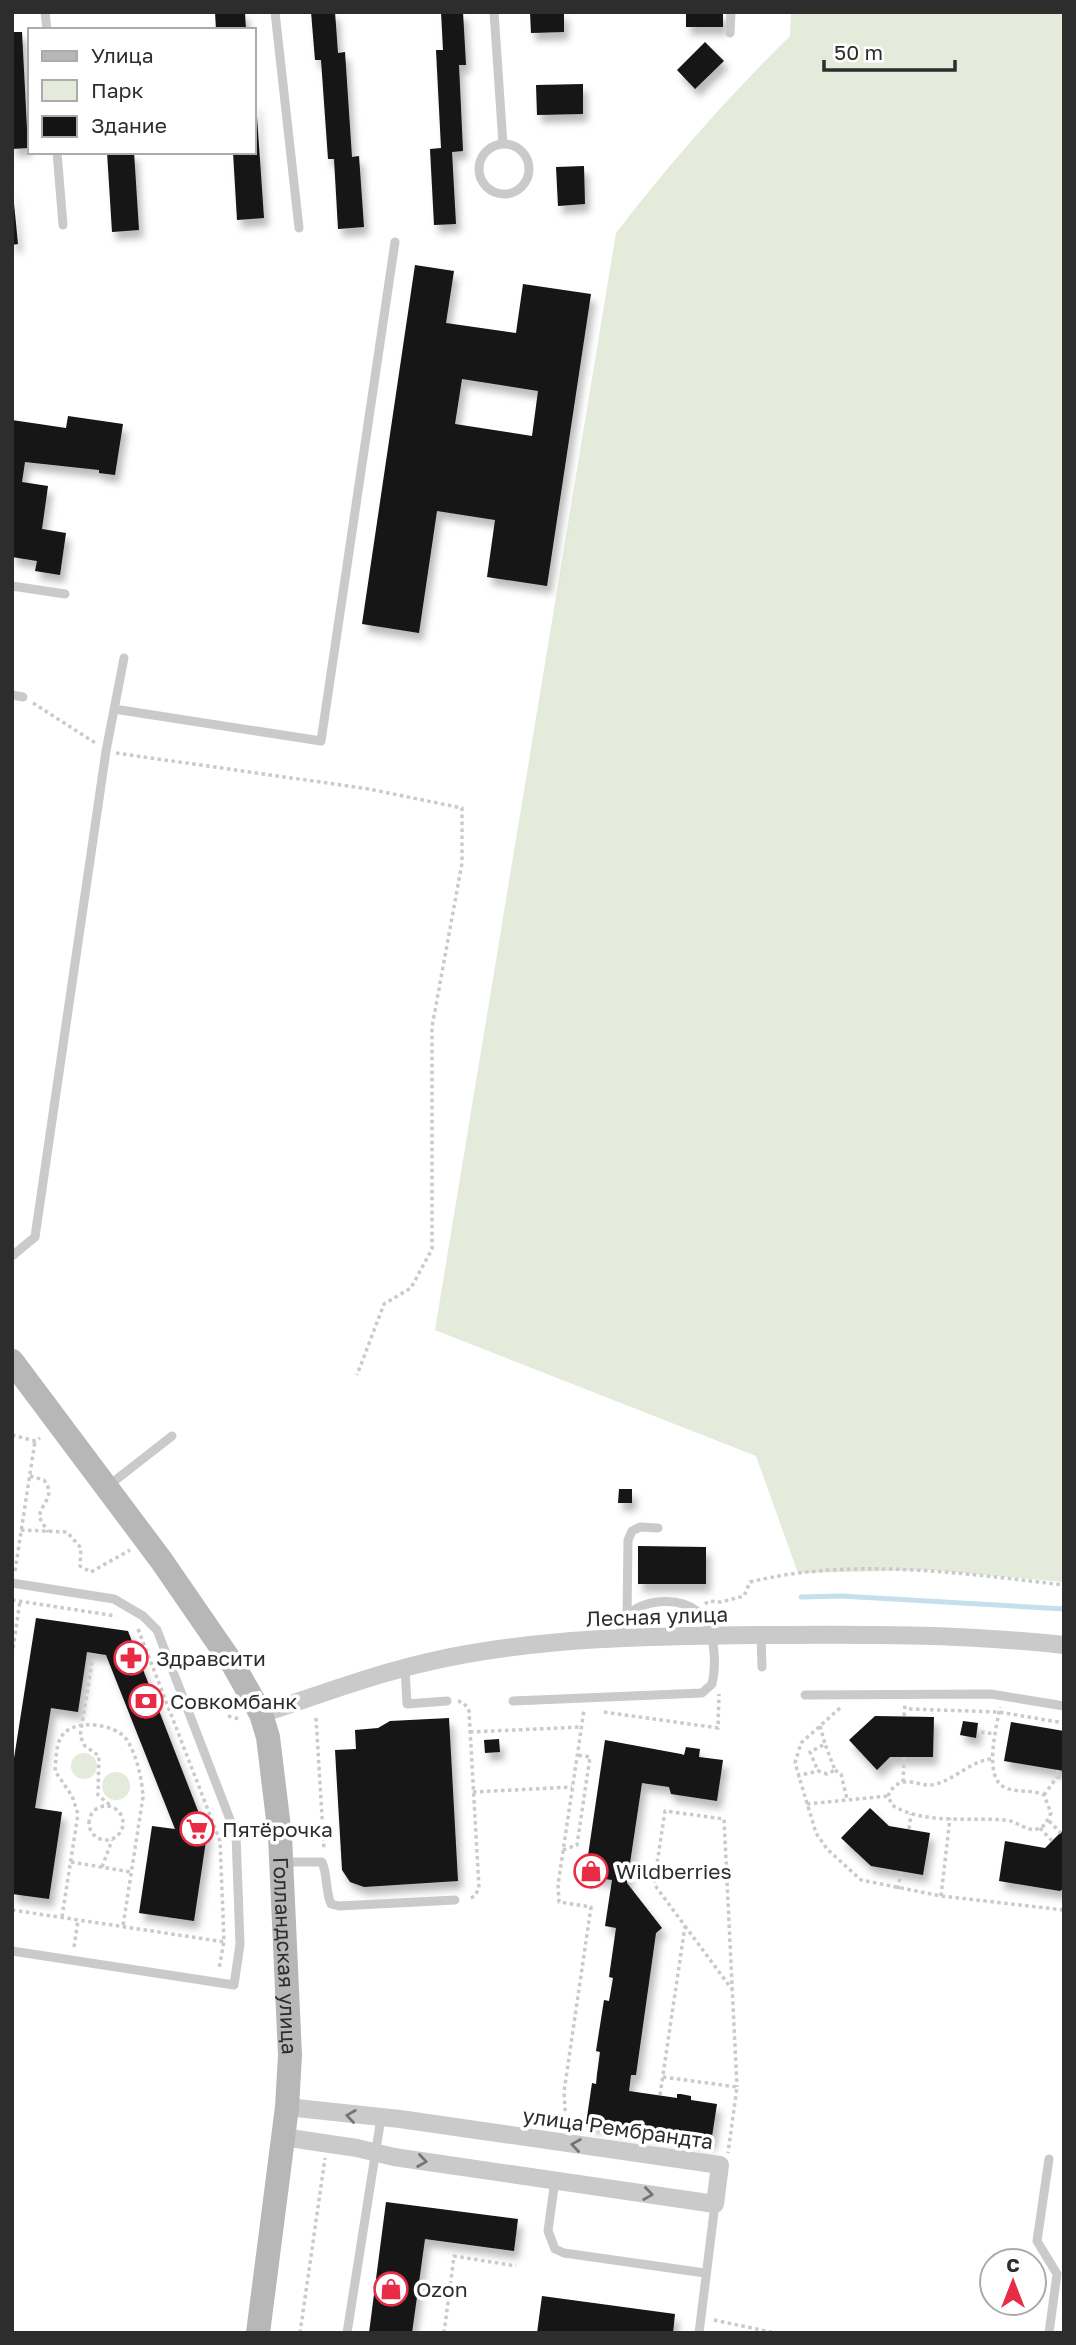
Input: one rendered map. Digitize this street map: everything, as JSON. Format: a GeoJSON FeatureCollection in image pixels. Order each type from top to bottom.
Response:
{"type":"FeatureCollection","features":[{"type":"Feature","properties":{"kind":"street","name":"Голландская улица"},"geometry":{"type":"LineString","coordinates":[[12,1362],[106,1487],[234,1666],[261,1714],[272,1764],[281,1862],[290,2056],[287,2107],[258,2333]]}},
{"type":"Feature","properties":{"kind":"street","name":"Лесная улица"},"geometry":{"type":"LineString","coordinates":[[261,1714],[405,1668],[503,1649],[619,1639],[712,1635],[906,1634],[1064,1645]]}},
{"type":"Feature","properties":{"kind":"street","name":"улица Рембрандта"},"geometry":{"type":"LineString","coordinates":[[287,2107],[720,2165],[715,2204]]}},
{"type":"Feature","properties":{"kind":"street"},"geometry":{"type":"LineString","coordinates":[[283,2137],[376,2151],[394,2157],[715,2204]]}},
{"type":"Feature","properties":{"kind":"lane"},"geometry":{"type":"LineString","coordinates":[[275,12],[299,228]]}},
{"type":"Feature","properties":{"kind":"lane"},"geometry":{"type":"LineString","coordinates":[[494,12],[503,144]]}},
{"type":"Feature","properties":{"kind":"lane"},"geometry":{"type":"LineString","coordinates":[[730,33],[731,12]]}},
{"type":"Feature","properties":{"kind":"lane"},"geometry":{"type":"LineString","coordinates":[[503,144],[520,150],[528,166],[524,183],[518,189],[500,193],[484,184],[479,167],[486,151],[503,144]]}},
{"type":"Feature","properties":{"kind":"lane"},"geometry":{"type":"LineString","coordinates":[[57,154],[63,226]]}},
{"type":"Feature","properties":{"kind":"lane"},"geometry":{"type":"LineString","coordinates":[[114,709],[321,741],[395,242]]}},
{"type":"Feature","properties":{"kind":"lane"},"geometry":{"type":"LineString","coordinates":[[12,586],[65,594]]}},
{"type":"Feature","properties":{"kind":"lane"},"geometry":{"type":"LineString","coordinates":[[12,1256],[35,1237],[106,751],[124,657]]}},
{"type":"Feature","properties":{"kind":"lane"},"geometry":{"type":"LineString","coordinates":[[12,695],[23,697]]}},
{"type":"Feature","properties":{"kind":"lane"},"geometry":{"type":"LineString","coordinates":[[106,1487],[172,1436]]}},
{"type":"Feature","properties":{"kind":"lane"},"geometry":{"type":"LineString","coordinates":[[619,1639],[627,1616],[628,1539],[632,1531],[640,1527],[659,1528]]}},
{"type":"Feature","properties":{"kind":"lane"},"geometry":{"type":"LineString","coordinates":[[12,1951],[234,1984],[240,1944],[236,1835],[157,1630],[143,1616],[114,1599],[16,1584]]}},
{"type":"Feature","properties":{"kind":"lane"},"geometry":{"type":"LineString","coordinates":[[513,1701],[702,1693],[713,1679],[712,1635],[698,1611],[685,1605],[654,1603],[641,1606],[627,1616]]}},
{"type":"Feature","properties":{"kind":"lane"},"geometry":{"type":"LineString","coordinates":[[761,1635],[762,1667]]}},
{"type":"Feature","properties":{"kind":"lane"},"geometry":{"type":"LineString","coordinates":[[405,1668],[407,1703],[447,1701]]}},
{"type":"Feature","properties":{"kind":"lane"},"geometry":{"type":"LineString","coordinates":[[805,1695],[1002,1696],[1064,1706]]}},
{"type":"Feature","properties":{"kind":"lane"},"geometry":{"type":"LineString","coordinates":[[281,1862],[322,1862],[331,1904],[339,1906],[455,1900]]}},
{"type":"Feature","properties":{"kind":"lane"},"geometry":{"type":"LineString","coordinates":[[347,2333],[381,2118]]}},
{"type":"Feature","properties":{"kind":"lane"},"geometry":{"type":"LineString","coordinates":[[1049,2159],[1037,2241],[1057,2274],[1049,2333]]}},
{"type":"Feature","properties":{"kind":"lane"},"geometry":{"type":"LineString","coordinates":[[555,2180],[548,2231],[549,2241],[555,2249],[564,2253],[705,2273]]}},
{"type":"Feature","properties":{"kind":"lane"},"geometry":{"type":"LineString","coordinates":[[699,2333],[715,2204]]}},
{"type":"Feature","properties":{"kind":"path"},"geometry":{"type":"LineString","coordinates":[[23,697],[58,716],[106,751],[369,789],[462,808],[462,863],[432,1027],[432,1249],[411,1288],[384,1304],[357,1375]]}},
{"type":"Feature","properties":{"kind":"path"},"geometry":{"type":"LineString","coordinates":[[12,1435],[35,1441],[40,1438]]}},
{"type":"Feature","properties":{"kind":"path"},"geometry":{"type":"LineString","coordinates":[[12,1655],[20,1601],[16,1584],[21,1530],[35,1441]]}},
{"type":"Feature","properties":{"kind":"path"},"geometry":{"type":"LineString","coordinates":[[30,1476],[44,1480],[50,1490],[48,1502],[39,1517],[48,1532]]}},
{"type":"Feature","properties":{"kind":"path"},"geometry":{"type":"LineString","coordinates":[[21,1530],[60,1530],[74,1536],[81,1548],[80,1566],[86,1571],[94,1571],[131,1550]]}},
{"type":"Feature","properties":{"kind":"path"},"geometry":{"type":"LineString","coordinates":[[698,1611],[709,1601],[721,1602],[744,1596],[750,1582],[785,1573],[947,1571],[1064,1585]]}},
{"type":"Feature","properties":{"kind":"path"},"geometry":{"type":"LineString","coordinates":[[12,1600],[121,1617]]}},
{"type":"Feature","properties":{"kind":"path"},"geometry":{"type":"LineString","coordinates":[[133,1618],[220,1841],[224,1941],[218,1982]]}},
{"type":"Feature","properties":{"kind":"path"},"geometry":{"type":"LineString","coordinates":[[92,1662],[80,1741],[99,1756],[101,1764],[98,1795],[121,1816],[123,1822],[122,1829],[108,1844],[102,1867]]}},
{"type":"Feature","properties":{"kind":"path"},"geometry":{"type":"LineString","coordinates":[[601,1711],[718,1728],[719,1689],[713,1679]]}},
{"type":"Feature","properties":{"kind":"path"},"geometry":{"type":"LineString","coordinates":[[854,1694],[796,1752],[797,1776],[817,1833],[827,1849],[861,1880],[941,1896],[1064,1910]]}},
{"type":"Feature","properties":{"kind":"path"},"geometry":{"type":"LineString","coordinates":[[1002,1696],[991,1759],[1001,1785],[1044,1795]]}},
{"type":"Feature","properties":{"kind":"path"},"geometry":{"type":"LineString","coordinates":[[566,2136],[564,2092],[591,1907],[559,1902],[563,1850],[586,1698]]}},
{"type":"Feature","properties":{"kind":"path"},"geometry":{"type":"LineString","coordinates":[[447,1701],[464,1703],[469,1711],[479,1888],[475,1896],[455,1900]]}},
{"type":"Feature","properties":{"kind":"path"},"geometry":{"type":"LineString","coordinates":[[584,1709],[592,1710]]}},
{"type":"Feature","properties":{"kind":"path"},"geometry":{"type":"LineString","coordinates":[[892,1709],[999,1712],[1064,1723]]}},
{"type":"Feature","properties":{"kind":"path"},"geometry":{"type":"LineString","coordinates":[[316,1718],[324,1848],[322,1862]]}},
{"type":"Feature","properties":{"kind":"path"},"geometry":{"type":"LineString","coordinates":[[62,1917],[78,1814],[72,1797],[55,1771],[59,1739],[69,1729],[83,1725],[121,1733],[127,1740],[141,1776],[143,1797],[123,1926]]}},
{"type":"Feature","properties":{"kind":"path"},"geometry":{"type":"LineString","coordinates":[[820,1726],[835,1769],[841,1774],[847,1800]]}},
{"type":"Feature","properties":{"kind":"path"},"geometry":{"type":"LineString","coordinates":[[470,1732],[581,1727]]}},
{"type":"Feature","properties":{"kind":"path"},"geometry":{"type":"LineString","coordinates":[[981,1732],[995,1734]]}},
{"type":"Feature","properties":{"kind":"path"},"geometry":{"type":"LineString","coordinates":[[818,1771],[810,1752],[825,1744]]}},
{"type":"Feature","properties":{"kind":"path"},"geometry":{"type":"LineString","coordinates":[[563,1850],[577,1845],[581,1820],[590,1757],[577,1755]]}},
{"type":"Feature","properties":{"kind":"path"},"geometry":{"type":"LineString","coordinates":[[903,1782],[904,1757]]}},
{"type":"Feature","properties":{"kind":"path"},"geometry":{"type":"LineString","coordinates":[[888,1796],[891,1790],[903,1782],[925,1786],[938,1784],[981,1761],[991,1759]]}},
{"type":"Feature","properties":{"kind":"path"},"geometry":{"type":"LineString","coordinates":[[797,1776],[818,1771],[827,1774],[835,1769]]}},
{"type":"Feature","properties":{"kind":"path"},"geometry":{"type":"LineString","coordinates":[[1044,1795],[1058,1770]]}},
{"type":"Feature","properties":{"kind":"path"},"geometry":{"type":"LineString","coordinates":[[1056,1777],[1064,1778]]}},
{"type":"Feature","properties":{"kind":"path"},"geometry":{"type":"LineString","coordinates":[[473,1792],[572,1787]]}},
{"type":"Feature","properties":{"kind":"path"},"geometry":{"type":"LineString","coordinates":[[888,1796],[892,1805],[911,1814],[987,1821],[1003,1819],[1026,1829],[1040,1828],[1049,1821],[1051,1813],[1044,1795]]}},
{"type":"Feature","properties":{"kind":"path"},"geometry":{"type":"LineString","coordinates":[[806,1804],[888,1796]]}},
{"type":"Feature","properties":{"kind":"path"},"geometry":{"type":"LineString","coordinates":[[111,1807],[98,1807],[92,1811],[88,1824],[94,1836],[100,1840],[113,1839]]}},
{"type":"Feature","properties":{"kind":"path"},"geometry":{"type":"LineString","coordinates":[[729,2145],[737,2087],[734,1992],[724,1819],[665,1811],[654,1884],[734,1992]]}},
{"type":"Feature","properties":{"kind":"path"},"geometry":{"type":"LineString","coordinates":[[909,1829],[911,1814]]}},
{"type":"Feature","properties":{"kind":"path"},"geometry":{"type":"LineString","coordinates":[[941,1896],[950,1818]]}},
{"type":"Feature","properties":{"kind":"path"},"geometry":{"type":"LineString","coordinates":[[1049,1821],[1061,1833]]}},
{"type":"Feature","properties":{"kind":"path"},"geometry":{"type":"LineString","coordinates":[[1040,1828],[1052,1841]]}},
{"type":"Feature","properties":{"kind":"path"},"geometry":{"type":"LineString","coordinates":[[71,1863],[131,1872]]}},
{"type":"Feature","properties":{"kind":"path"},"geometry":{"type":"LineString","coordinates":[[898,1889],[901,1872]]}},
{"type":"Feature","properties":{"kind":"path"},"geometry":{"type":"LineString","coordinates":[[12,1910],[240,1944]]}},
{"type":"Feature","properties":{"kind":"path"},"geometry":{"type":"LineString","coordinates":[[72,1960],[78,1919]]}},
{"type":"Feature","properties":{"kind":"path"},"geometry":{"type":"LineString","coordinates":[[660,2095],[685,1926]]}},
{"type":"Feature","properties":{"kind":"path"},"geometry":{"type":"LineString","coordinates":[[663,2077],[737,2087]]}},
{"type":"Feature","properties":{"kind":"path"},"geometry":{"type":"LineString","coordinates":[[300,2333],[325,2154]]}},
{"type":"Feature","properties":{"kind":"path"},"geometry":{"type":"LineString","coordinates":[[444,2333],[454,2256],[516,2266]]}},
{"type":"Feature","properties":{"kind":"path"},"geometry":{"type":"LineString","coordinates":[[701,2317],[775,2333]]}},
{"type":"Feature","properties":{"kind":"green space"},"geometry":{"type":"Polygon","coordinates":[[[791,12],[1064,12],[1064,1582],[930,1570],[798,1573],[756,1456],[435,1330],[616,233],[700,132],[790,36],[791,12]]]}},
{"type":"Feature","properties":{"kind":"green space"},"geometry":{"type":"Polygon","coordinates":[[[84,1753],[93,1757],[97,1766],[93,1775],[84,1779],[75,1775],[71,1766],[75,1757],[84,1753]]]}},
{"type":"Feature","properties":{"kind":"green space"},"geometry":{"type":"Polygon","coordinates":[[[116,1772],[126,1776],[130,1786],[126,1796],[116,1800],[106,1796],[102,1786],[106,1776],[116,1772]]]}},
{"type":"Feature","properties":{"kind":"building"},"geometry":{"type":"Polygon","coordinates":[[[215,12],[245,12],[246,28],[216,28],[215,12]]]}},
{"type":"Feature","properties":{"kind":"building"},"geometry":{"type":"Polygon","coordinates":[[[311,12],[335,12],[338,53],[345,52],[352,157],[359,156],[364,227],[338,229],[334,159],[328,159],[321,60],[315,60],[311,12]]]}},
{"type":"Feature","properties":{"kind":"building"},"geometry":{"type":"Polygon","coordinates":[[[441,12],[463,12],[466,65],[459,65],[463,151],[452,152],[456,224],[434,225],[430,149],[441,148],[436,50],[443,50],[441,12]]]}},
{"type":"Feature","properties":{"kind":"building"},"geometry":{"type":"Polygon","coordinates":[[[530,12],[564,12],[564,32],[531,33],[530,12]]]}},
{"type":"Feature","properties":{"kind":"building"},"geometry":{"type":"Polygon","coordinates":[[[686,12],[723,12],[723,27],[686,27],[686,12]]]}},
{"type":"Feature","properties":{"kind":"building"},"geometry":{"type":"Polygon","coordinates":[[[12,32],[22,32],[28,148],[12,149],[12,32]]]}},
{"type":"Feature","properties":{"kind":"building"},"geometry":{"type":"Polygon","coordinates":[[[705,42],[724,61],[695,89],[677,70],[705,42]]]}},
{"type":"Feature","properties":{"kind":"building"},"geometry":{"type":"Polygon","coordinates":[[[583,84],[583,114],[537,115],[536,85],[583,84]]]}},
{"type":"Feature","properties":{"kind":"building"},"geometry":{"type":"Polygon","coordinates":[[[256,102],[264,218],[237,220],[233,154],[256,154],[256,102]]]}},
{"type":"Feature","properties":{"kind":"building"},"geometry":{"type":"Polygon","coordinates":[[[107,154],[134,154],[139,230],[112,232],[107,154]]]}},
{"type":"Feature","properties":{"kind":"building"},"geometry":{"type":"Polygon","coordinates":[[[584,166],[585,204],[558,206],[556,167],[584,166]]]}},
{"type":"Feature","properties":{"kind":"building"},"geometry":{"type":"Polygon","coordinates":[[[12,183],[18,244],[12,245],[12,183]]]}},
{"type":"Feature","properties":{"kind":"building"},"geometry":{"type":"Polygon","coordinates":[[[415,265],[454,271],[446,323],[516,333],[523,284],[591,294],[547,586],[487,577],[495,520],[437,511],[419,633],[362,624],[415,265]],[[462,379],[455,424],[532,436],[538,391],[462,379]]]}},
{"type":"Feature","properties":{"kind":"building"},"geometry":{"type":"Polygon","coordinates":[[[68,416],[123,424],[115,475],[99,473],[99,470],[25,462],[22,482],[48,486],[42,529],[66,533],[60,575],[35,571],[37,561],[12,557],[12,420],[66,428],[68,416]]]}},
{"type":"Feature","properties":{"kind":"building"},"geometry":{"type":"Polygon","coordinates":[[[619,1489],[632,1489],[632,1503],[618,1503],[619,1489]]]}},
{"type":"Feature","properties":{"kind":"building"},"geometry":{"type":"Polygon","coordinates":[[[638,1546],[706,1547],[706,1584],[638,1584],[638,1546]]]}},
{"type":"Feature","properties":{"kind":"building"},"geometry":{"type":"Polygon","coordinates":[[[36,1618],[128,1631],[207,1834],[194,1921],[139,1913],[152,1826],[175,1829],[106,1655],[87,1652],[78,1712],[51,1708],[35,1808],[62,1812],[49,1899],[12,1894],[12,1771],[36,1618]]]}},
{"type":"Feature","properties":{"kind":"building"},"geometry":{"type":"Polygon","coordinates":[[[875,1716],[934,1717],[933,1757],[890,1757],[877,1770],[849,1740],[875,1716]]]}},
{"type":"Feature","properties":{"kind":"building"},"geometry":{"type":"Polygon","coordinates":[[[449,1718],[458,1881],[364,1887],[350,1882],[342,1870],[335,1750],[356,1749],[355,1730],[378,1728],[390,1721],[449,1718]]]}},
{"type":"Feature","properties":{"kind":"building"},"geometry":{"type":"Polygon","coordinates":[[[963,1721],[978,1723],[976,1738],[960,1735],[963,1721]]]}},
{"type":"Feature","properties":{"kind":"building"},"geometry":{"type":"Polygon","coordinates":[[[1011,1722],[1064,1731],[1064,1771],[1004,1761],[1011,1722]]]}},
{"type":"Feature","properties":{"kind":"building"},"geometry":{"type":"Polygon","coordinates":[[[499,1739],[500,1752],[485,1753],[484,1740],[499,1739]]]}},
{"type":"Feature","properties":{"kind":"building"},"geometry":{"type":"Polygon","coordinates":[[[605,1740],[684,1755],[686,1747],[700,1749],[699,1757],[723,1760],[717,1801],[671,1794],[669,1787],[642,1783],[627,1883],[662,1928],[656,1933],[636,2075],[631,2075],[629,2091],[677,2098],[677,2094],[681,2094],[691,2096],[691,2100],[717,2104],[711,2143],[586,2124],[592,2083],[596,2084],[600,2052],[596,2051],[604,2000],[609,2001],[613,1978],[609,1977],[616,1928],[605,1926],[612,1880],[585,1876],[605,1740]]]}},
{"type":"Feature","properties":{"kind":"building"},"geometry":{"type":"Polygon","coordinates":[[[870,1808],[889,1826],[930,1833],[923,1875],[871,1866],[841,1838],[870,1808]]]}},
{"type":"Feature","properties":{"kind":"building"},"geometry":{"type":"Polygon","coordinates":[[[1064,1829],[1064,1888],[1060,1891],[999,1881],[1005,1841],[1045,1848],[1064,1829]]]}},
{"type":"Feature","properties":{"kind":"building"},"geometry":{"type":"Polygon","coordinates":[[[386,2202],[518,2219],[514,2251],[425,2239],[412,2333],[369,2333],[386,2202]]]}},
{"type":"Feature","properties":{"kind":"building"},"geometry":{"type":"Polygon","coordinates":[[[542,2296],[675,2314],[673,2333],[537,2333],[542,2296]]]}},
{"type":"Feature","properties":{"kind":"waterway"},"geometry":{"type":"LineString","coordinates":[[801,1597],[841,1596],[1064,1609]]}},
{"type":"Feature","properties":{"kind":"place","name":"Здравсити"},"geometry":{"type":"Point","coordinates":[131,1658]}},
{"type":"Feature","properties":{"kind":"place","name":"Совкомбанк"},"geometry":{"type":"Point","coordinates":[146,1701]}},
{"type":"Feature","properties":{"kind":"place","name":"Пятёрочка"},"geometry":{"type":"Point","coordinates":[197,1829]}},
{"type":"Feature","properties":{"kind":"place","name":"Wildberries"},"geometry":{"type":"Point","coordinates":[591,1871]}},
{"type":"Feature","properties":{"kind":"place","name":"Ozon"},"geometry":{"type":"Point","coordinates":[391,2289]}}]}
